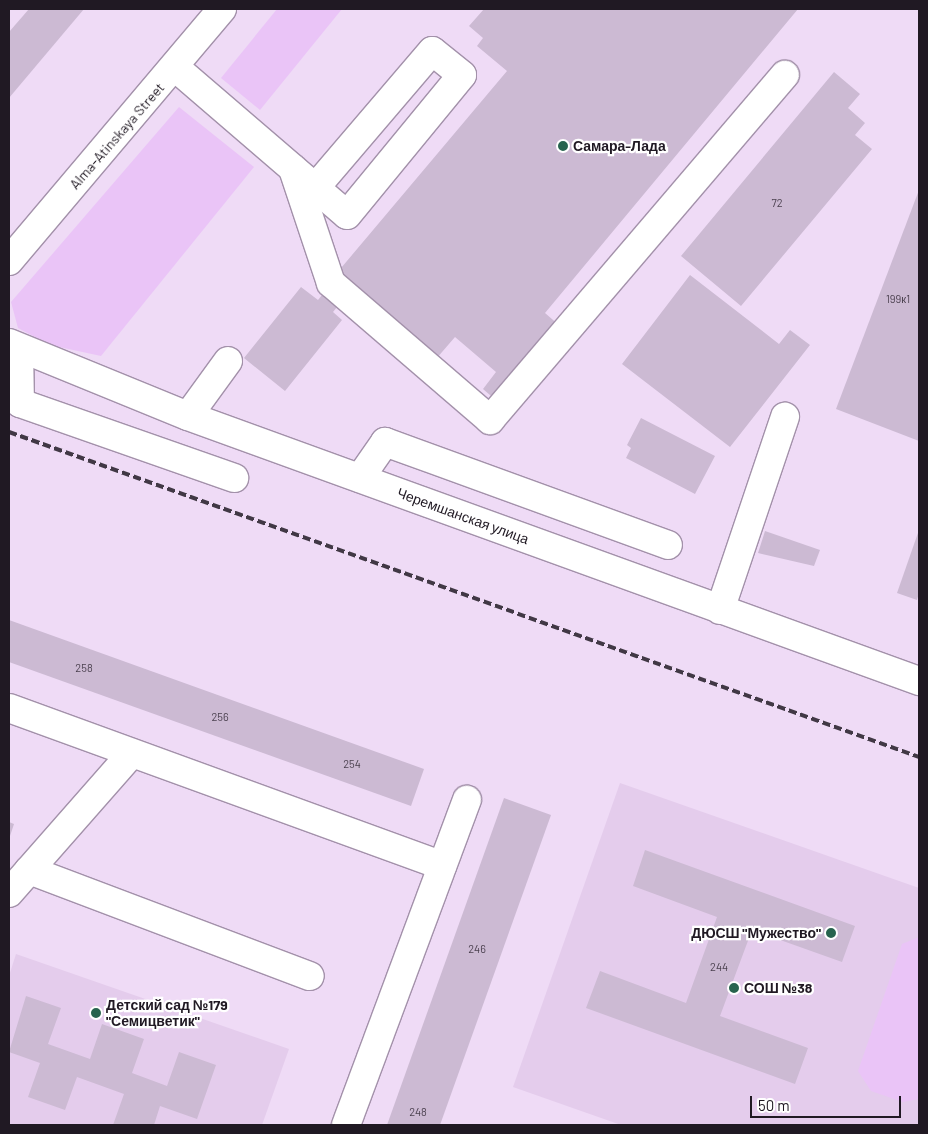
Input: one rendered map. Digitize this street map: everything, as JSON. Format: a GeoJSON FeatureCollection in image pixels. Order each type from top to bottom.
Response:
{"type":"FeatureCollection","features":[{"type":"Feature","properties":{"kind":"street","name":"Alma-Atinskaya Street"},"geometry":{"type":"LineString","coordinates":[[9,261],[176,68],[222,9]]}},
{"type":"Feature","properties":{"kind":"street"},"geometry":{"type":"LineString","coordinates":[[176,68],[315,188],[347,215],[462,75],[432,51],[315,188]]}},
{"type":"Feature","properties":{"kind":"street"},"geometry":{"type":"LineString","coordinates":[[293,169],[331,284],[490,420],[785,75]]}},
{"type":"Feature","properties":{"kind":"street"},"geometry":{"type":"LineString","coordinates":[[14,345],[20,403],[234,478]]}},
{"type":"Feature","properties":{"kind":"street","name":"Черемшанская улица"},"geometry":{"type":"LineString","coordinates":[[14,345],[188,416],[919,681]]}},
{"type":"Feature","properties":{"kind":"street"},"geometry":{"type":"LineString","coordinates":[[188,416],[228,361]]}},
{"type":"Feature","properties":{"kind":"street"},"geometry":{"type":"LineString","coordinates":[[720,610],[785,417]]}},
{"type":"Feature","properties":{"kind":"street"},"geometry":{"type":"LineString","coordinates":[[360,478],[385,442],[668,545]]}},
{"type":"Feature","properties":{"kind":"street"},"geometry":{"type":"LineString","coordinates":[[9,708],[442,866]]}},
{"type":"Feature","properties":{"kind":"street"},"geometry":{"type":"LineString","coordinates":[[9,893],[132,753]]}},
{"type":"Feature","properties":{"kind":"street"},"geometry":{"type":"LineString","coordinates":[[346,1125],[467,800]]}},
{"type":"Feature","properties":{"kind":"street"},"geometry":{"type":"LineString","coordinates":[[29,870],[310,976]]}},
{"type":"Feature","properties":{"kind":"shaded area"},"geometry":{"type":"Polygon","coordinates":[[[277,9],[342,9],[260,110],[221,78],[277,9]]]}},
{"type":"Feature","properties":{"kind":"shaded area"},"geometry":{"type":"Polygon","coordinates":[[[179,107],[254,167],[101,356],[50,345],[18,328],[11,302],[179,107]]]}},
{"type":"Feature","properties":{"kind":"shaded area","name":"СОШ №38"},"geometry":{"type":"Polygon","coordinates":[[[620,783],[919,888],[919,1125],[621,1125],[513,1087],[620,783]]]}},
{"type":"Feature","properties":{"kind":"shaded area"},"geometry":{"type":"Polygon","coordinates":[[[919,937],[919,1099],[903,1102],[871,1091],[858,1071],[902,944],[919,937]]]}},
{"type":"Feature","properties":{"kind":"shaded area","name":"Детский сад №179 \"Семицветик\""},"geometry":{"type":"Polygon","coordinates":[[[16,954],[289,1049],[262,1125],[9,1125],[9,976],[16,954]]]}},
{"type":"Feature","properties":{"kind":"building"},"geometry":{"type":"Polygon","coordinates":[[[29,9],[84,9],[9,98],[9,32],[29,9]]]}},
{"type":"Feature","properties":{"kind":"building"},"geometry":{"type":"Polygon","coordinates":[[[484,9],[798,9],[545,313],[560,326],[498,402],[483,389],[496,372],[455,337],[436,359],[336,274],[507,71],[477,46],[483,38],[469,26],[484,9]]]}},
{"type":"Feature","properties":{"kind":"building"},"geometry":{"type":"Polygon","coordinates":[[[834,72],[860,94],[848,108],[865,123],[855,135],[872,149],[741,306],[681,256],[834,72]]]}},
{"type":"Feature","properties":{"kind":"building"},"geometry":{"type":"Polygon","coordinates":[[[919,190],[919,441],[836,409],[919,190]]]}},
{"type":"Feature","properties":{"kind":"building"},"geometry":{"type":"Polygon","coordinates":[[[690,275],[779,344],[790,330],[810,345],[730,447],[622,364],[690,275]]]}},
{"type":"Feature","properties":{"kind":"building"},"geometry":{"type":"Polygon","coordinates":[[[301,287],[318,300],[326,290],[341,302],[333,312],[342,320],[285,391],[244,358],[301,287]]]}},
{"type":"Feature","properties":{"kind":"building"},"geometry":{"type":"Polygon","coordinates":[[[641,418],[715,456],[695,494],[626,458],[631,448],[627,445],[641,418]]]}},
{"type":"Feature","properties":{"kind":"building"},"geometry":{"type":"Polygon","coordinates":[[[919,530],[919,593],[917,600],[897,593],[919,530]]]}},
{"type":"Feature","properties":{"kind":"building"},"geometry":{"type":"Polygon","coordinates":[[[765,531],[820,550],[814,566],[758,553],[765,531]]]}},
{"type":"Feature","properties":{"kind":"building"},"geometry":{"type":"Polygon","coordinates":[[[9,620],[424,769],[411,806],[9,662],[9,620]]]}},
{"type":"Feature","properties":{"kind":"building"},"geometry":{"type":"Polygon","coordinates":[[[504,798],[551,815],[440,1125],[387,1125],[504,798]]]}},
{"type":"Feature","properties":{"kind":"building"},"geometry":{"type":"Polygon","coordinates":[[[9,822],[14,824],[9,839],[9,822]]]}},
{"type":"Feature","properties":{"kind":"building"},"geometry":{"type":"Polygon","coordinates":[[[645,850],[855,926],[842,962],[752,930],[720,1016],[808,1048],[795,1084],[586,1008],[600,971],[686,1003],[717,917],[633,886],[645,850]]]}},
{"type":"Feature","properties":{"kind":"building"},"geometry":{"type":"Polygon","coordinates":[[[26,996],[61,1008],[48,1044],[90,1059],[102,1024],[144,1039],[132,1073],[167,1086],[179,1052],[216,1065],[197,1119],[160,1106],[154,1125],[113,1125],[124,1094],[77,1077],[65,1110],[28,1097],[40,1063],[9,1052],[26,996]]]}},
{"type":"Feature","properties":{"kind":"railway"},"geometry":{"type":"LineString","coordinates":[[9,432],[919,757]]}},
{"type":"Feature","properties":{"kind":"place","name":"Самара-Лада"},"geometry":{"type":"Point","coordinates":[563,146]}},
{"type":"Feature","properties":{"kind":"place","name":"ДЮСШ \"Мужество\""},"geometry":{"type":"Point","coordinates":[831,933]}},
{"type":"Feature","properties":{"kind":"place","name":"СОШ №38"},"geometry":{"type":"Point","coordinates":[734,988]}},
{"type":"Feature","properties":{"kind":"place","name":"Детский сад №179 \"Семицветик\""},"geometry":{"type":"Point","coordinates":[96,1013]}}]}
